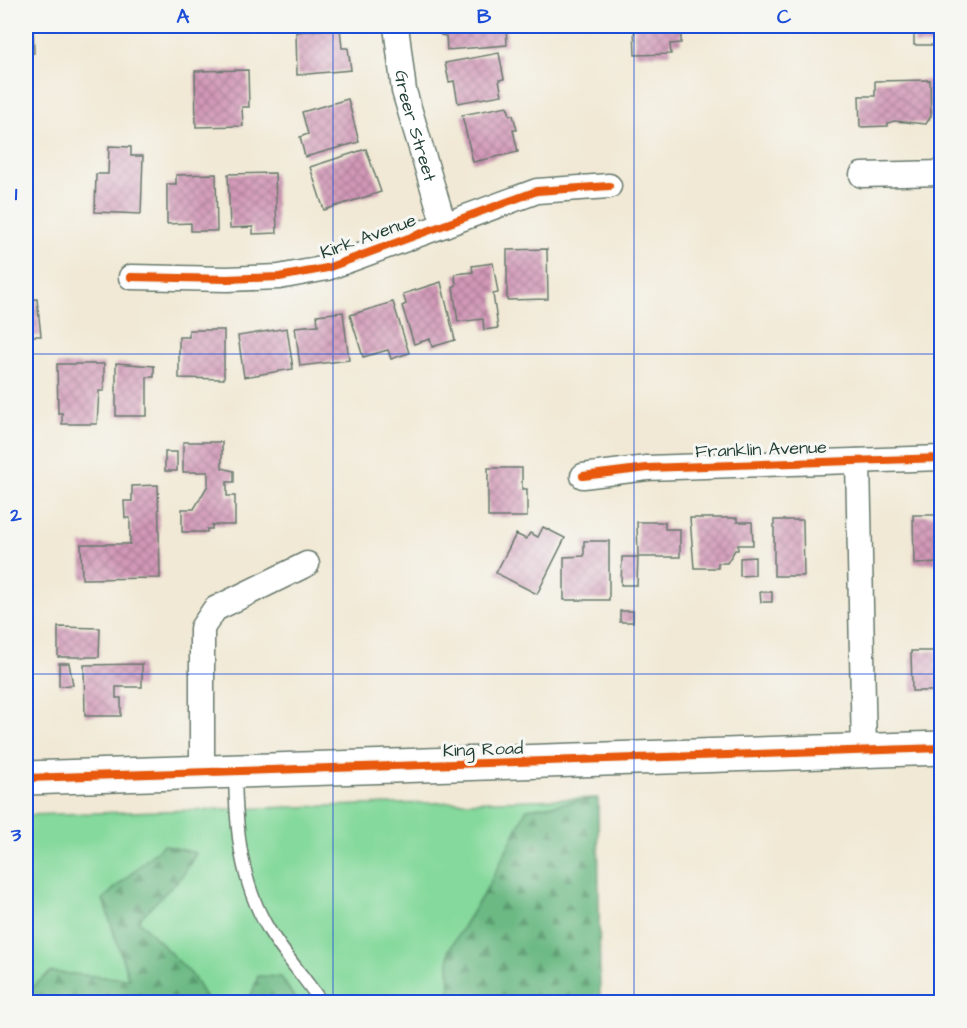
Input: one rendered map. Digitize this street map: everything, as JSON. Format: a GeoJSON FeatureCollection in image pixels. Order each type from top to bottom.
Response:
{"type":"FeatureCollection","features":[{"type":"Feature","properties":{"kind":"street","name":"Greer Street"},"geometry":{"type":"LineString","coordinates":[[396,26],[404,91],[444,225]]}},
{"type":"Feature","properties":{"kind":"street"},"geometry":{"type":"LineString","coordinates":[[862,175],[942,173]]}},
{"type":"Feature","properties":{"kind":"street","name":"Kirk Avenue"},"geometry":{"type":"LineString","coordinates":[[131,277],[227,279],[279,277],[327,268],[537,191],[609,186]]}},
{"type":"Feature","properties":{"kind":"street","name":"Franklin Avenue"},"geometry":{"type":"LineString","coordinates":[[583,476],[647,468],[942,458]]}},
{"type":"Feature","properties":{"kind":"street"},"geometry":{"type":"LineString","coordinates":[[858,461],[864,750]]}},
{"type":"Feature","properties":{"kind":"street"},"geometry":{"type":"LineString","coordinates":[[202,774],[202,628],[215,609],[307,564]]}},
{"type":"Feature","properties":{"kind":"street","name":"King Road"},"geometry":{"type":"LineString","coordinates":[[26,778],[942,748]]}},
{"type":"Feature","properties":{"kind":"lane"},"geometry":{"type":"LineString","coordinates":[[234,772],[237,836],[243,869],[255,902],[269,930],[321,1002]]}},
{"type":"Feature","properties":{"kind":"green space"},"geometry":{"type":"Polygon","coordinates":[[[598,798],[527,809],[489,885],[449,950],[450,1002],[297,1002],[281,977],[251,996],[257,1002],[208,1002],[192,975],[137,920],[183,875],[196,854],[163,845],[103,899],[129,980],[51,972],[26,993],[26,815],[598,798]]]}},
{"type":"Feature","properties":{"kind":"green space"},"geometry":{"type":"Polygon","coordinates":[[[598,798],[600,1002],[450,1002],[449,950],[489,885],[527,809],[598,798]]]}},
{"type":"Feature","properties":{"kind":"green space"},"geometry":{"type":"Polygon","coordinates":[[[163,845],[196,853],[183,875],[138,920],[192,975],[208,1002],[27,1002],[26,993],[50,972],[129,979],[103,899],[163,845]]]}},
{"type":"Feature","properties":{"kind":"green space"},"geometry":{"type":"Polygon","coordinates":[[[258,976],[281,977],[297,1002],[257,1002],[251,996],[258,976]]]}},
{"type":"Feature","properties":{"kind":"building"},"geometry":{"type":"Polygon","coordinates":[[[26,26],[33,26],[34,53],[26,55],[26,26]]]}},
{"type":"Feature","properties":{"kind":"building"},"geometry":{"type":"Polygon","coordinates":[[[440,26],[506,26],[507,45],[447,50],[446,36],[441,35],[440,26]]]}},
{"type":"Feature","properties":{"kind":"building"},"geometry":{"type":"Polygon","coordinates":[[[634,26],[681,26],[681,43],[670,44],[671,54],[635,55],[634,26]]]}},
{"type":"Feature","properties":{"kind":"building"},"geometry":{"type":"Polygon","coordinates":[[[914,26],[939,26],[939,45],[914,45],[914,26]]]}},
{"type":"Feature","properties":{"kind":"building"},"geometry":{"type":"Polygon","coordinates":[[[340,28],[342,48],[348,48],[351,70],[297,75],[296,32],[340,28]]]}},
{"type":"Feature","properties":{"kind":"building"},"geometry":{"type":"Polygon","coordinates":[[[499,53],[504,79],[499,80],[502,95],[458,103],[454,81],[449,82],[445,63],[499,53]]]}},
{"type":"Feature","properties":{"kind":"building"},"geometry":{"type":"Polygon","coordinates":[[[248,70],[249,107],[242,107],[243,126],[196,127],[195,71],[248,70]]]}},
{"type":"Feature","properties":{"kind":"building"},"geometry":{"type":"Polygon","coordinates":[[[930,80],[931,116],[926,124],[894,121],[888,123],[888,126],[860,127],[859,96],[875,96],[875,81],[930,80]]]}},
{"type":"Feature","properties":{"kind":"building"},"geometry":{"type":"Polygon","coordinates":[[[937,83],[942,83],[942,124],[939,124],[937,83]]]}},
{"type":"Feature","properties":{"kind":"building"},"geometry":{"type":"Polygon","coordinates":[[[348,99],[359,142],[305,157],[300,137],[308,134],[302,112],[348,99]]]}},
{"type":"Feature","properties":{"kind":"building"},"geometry":{"type":"Polygon","coordinates":[[[507,106],[510,115],[513,115],[517,130],[513,130],[518,152],[473,162],[462,115],[507,106]]]}},
{"type":"Feature","properties":{"kind":"building"},"geometry":{"type":"Polygon","coordinates":[[[109,146],[131,147],[131,156],[143,156],[141,214],[95,212],[96,174],[108,174],[109,146]]]}},
{"type":"Feature","properties":{"kind":"building"},"geometry":{"type":"Polygon","coordinates":[[[366,149],[381,192],[324,210],[310,167],[366,149]]]}},
{"type":"Feature","properties":{"kind":"building"},"geometry":{"type":"Polygon","coordinates":[[[275,173],[277,233],[253,234],[253,227],[230,228],[228,174],[275,173]]]}},
{"type":"Feature","properties":{"kind":"building"},"geometry":{"type":"Polygon","coordinates":[[[216,174],[217,231],[191,231],[191,223],[167,224],[167,184],[176,184],[176,175],[216,174]]]}},
{"type":"Feature","properties":{"kind":"building"},"geometry":{"type":"Polygon","coordinates":[[[547,249],[548,299],[507,300],[507,250],[547,249]]]}},
{"type":"Feature","properties":{"kind":"building"},"geometry":{"type":"Polygon","coordinates":[[[493,263],[498,293],[493,294],[498,328],[484,330],[483,319],[458,322],[453,287],[456,285],[455,274],[473,272],[472,266],[493,263]]]}},
{"type":"Feature","properties":{"kind":"building"},"geometry":{"type":"Polygon","coordinates":[[[441,282],[455,340],[432,347],[430,339],[414,344],[402,306],[406,304],[403,294],[441,282]]]}},
{"type":"Feature","properties":{"kind":"building"},"geometry":{"type":"Polygon","coordinates":[[[37,299],[41,336],[26,336],[26,300],[37,299]]]}},
{"type":"Feature","properties":{"kind":"building"},"geometry":{"type":"Polygon","coordinates":[[[393,302],[409,353],[391,359],[388,350],[363,357],[350,315],[393,302]]]}},
{"type":"Feature","properties":{"kind":"building"},"geometry":{"type":"Polygon","coordinates":[[[343,312],[349,360],[300,366],[295,327],[318,325],[317,315],[343,312]]]}},
{"type":"Feature","properties":{"kind":"building"},"geometry":{"type":"Polygon","coordinates":[[[287,328],[293,369],[244,377],[238,336],[287,328]]]}},
{"type":"Feature","properties":{"kind":"building"},"geometry":{"type":"Polygon","coordinates":[[[189,330],[224,330],[224,379],[179,378],[179,337],[189,337],[189,330]]]}},
{"type":"Feature","properties":{"kind":"building"},"geometry":{"type":"Polygon","coordinates":[[[116,363],[154,366],[154,377],[147,377],[147,416],[116,416],[116,363]]]}},
{"type":"Feature","properties":{"kind":"building"},"geometry":{"type":"Polygon","coordinates":[[[57,364],[104,364],[104,391],[99,391],[97,424],[62,424],[62,413],[58,413],[57,364]]]}},
{"type":"Feature","properties":{"kind":"building"},"geometry":{"type":"Polygon","coordinates":[[[183,442],[222,442],[222,468],[234,471],[234,482],[227,482],[227,496],[235,496],[235,525],[212,525],[212,529],[207,529],[207,532],[182,532],[182,509],[194,509],[208,485],[208,472],[183,472],[183,442]]]}},
{"type":"Feature","properties":{"kind":"building"},"geometry":{"type":"Polygon","coordinates":[[[165,452],[177,452],[177,471],[165,471],[165,452]]]}},
{"type":"Feature","properties":{"kind":"building"},"geometry":{"type":"Polygon","coordinates":[[[488,468],[522,468],[522,489],[527,489],[527,517],[488,517],[488,468]]]}},
{"type":"Feature","properties":{"kind":"building"},"geometry":{"type":"Polygon","coordinates":[[[158,485],[160,578],[82,579],[81,544],[130,544],[130,518],[125,518],[124,501],[132,501],[132,486],[158,485]]]}},
{"type":"Feature","properties":{"kind":"building"},"geometry":{"type":"Polygon","coordinates":[[[913,515],[942,515],[942,563],[914,564],[913,515]]]}},
{"type":"Feature","properties":{"kind":"building"},"geometry":{"type":"Polygon","coordinates":[[[690,518],[737,518],[737,522],[752,522],[753,545],[738,545],[738,550],[735,550],[727,563],[718,563],[718,568],[694,568],[690,518]]]}},
{"type":"Feature","properties":{"kind":"building"},"geometry":{"type":"Polygon","coordinates":[[[774,520],[803,520],[804,576],[774,576],[774,520]]]}},
{"type":"Feature","properties":{"kind":"building"},"geometry":{"type":"Polygon","coordinates":[[[637,522],[665,522],[665,529],[680,529],[680,557],[638,557],[637,522]]]}},
{"type":"Feature","properties":{"kind":"building"},"geometry":{"type":"Polygon","coordinates":[[[543,527],[565,538],[537,594],[496,573],[516,534],[526,539],[530,533],[538,537],[543,527]]]}},
{"type":"Feature","properties":{"kind":"building"},"geometry":{"type":"Polygon","coordinates":[[[584,541],[609,541],[609,600],[564,600],[564,557],[584,556],[584,541]]]}},
{"type":"Feature","properties":{"kind":"building"},"geometry":{"type":"Polygon","coordinates":[[[622,557],[638,557],[637,585],[621,585],[622,557]]]}},
{"type":"Feature","properties":{"kind":"building"},"geometry":{"type":"Polygon","coordinates":[[[755,557],[755,575],[740,576],[740,558],[755,557]]]}},
{"type":"Feature","properties":{"kind":"building"},"geometry":{"type":"Polygon","coordinates":[[[760,592],[772,592],[772,602],[761,602],[760,592]]]}},
{"type":"Feature","properties":{"kind":"building"},"geometry":{"type":"Polygon","coordinates":[[[620,611],[633,611],[633,622],[620,622],[620,611]]]}},
{"type":"Feature","properties":{"kind":"building"},"geometry":{"type":"Polygon","coordinates":[[[58,627],[100,628],[99,657],[58,657],[58,627]]]}},
{"type":"Feature","properties":{"kind":"building"},"geometry":{"type":"Polygon","coordinates":[[[911,651],[942,651],[942,691],[912,691],[911,651]]]}},
{"type":"Feature","properties":{"kind":"building"},"geometry":{"type":"Polygon","coordinates":[[[59,663],[69,663],[73,685],[59,686],[59,663]]]}},
{"type":"Feature","properties":{"kind":"building"},"geometry":{"type":"Polygon","coordinates":[[[142,664],[142,687],[116,687],[116,698],[121,698],[121,716],[85,716],[84,665],[142,664]]]}},
{"type":"Feature","properties":{"kind":"cycle path"},"geometry":{"type":"LineString","coordinates":[[131,277],[227,279],[279,277],[327,268],[537,191],[609,186]]}},
{"type":"Feature","properties":{"kind":"cycle path"},"geometry":{"type":"LineString","coordinates":[[583,476],[647,468],[942,458]]}},
{"type":"Feature","properties":{"kind":"cycle path"},"geometry":{"type":"LineString","coordinates":[[26,778],[942,748]]}}]}
